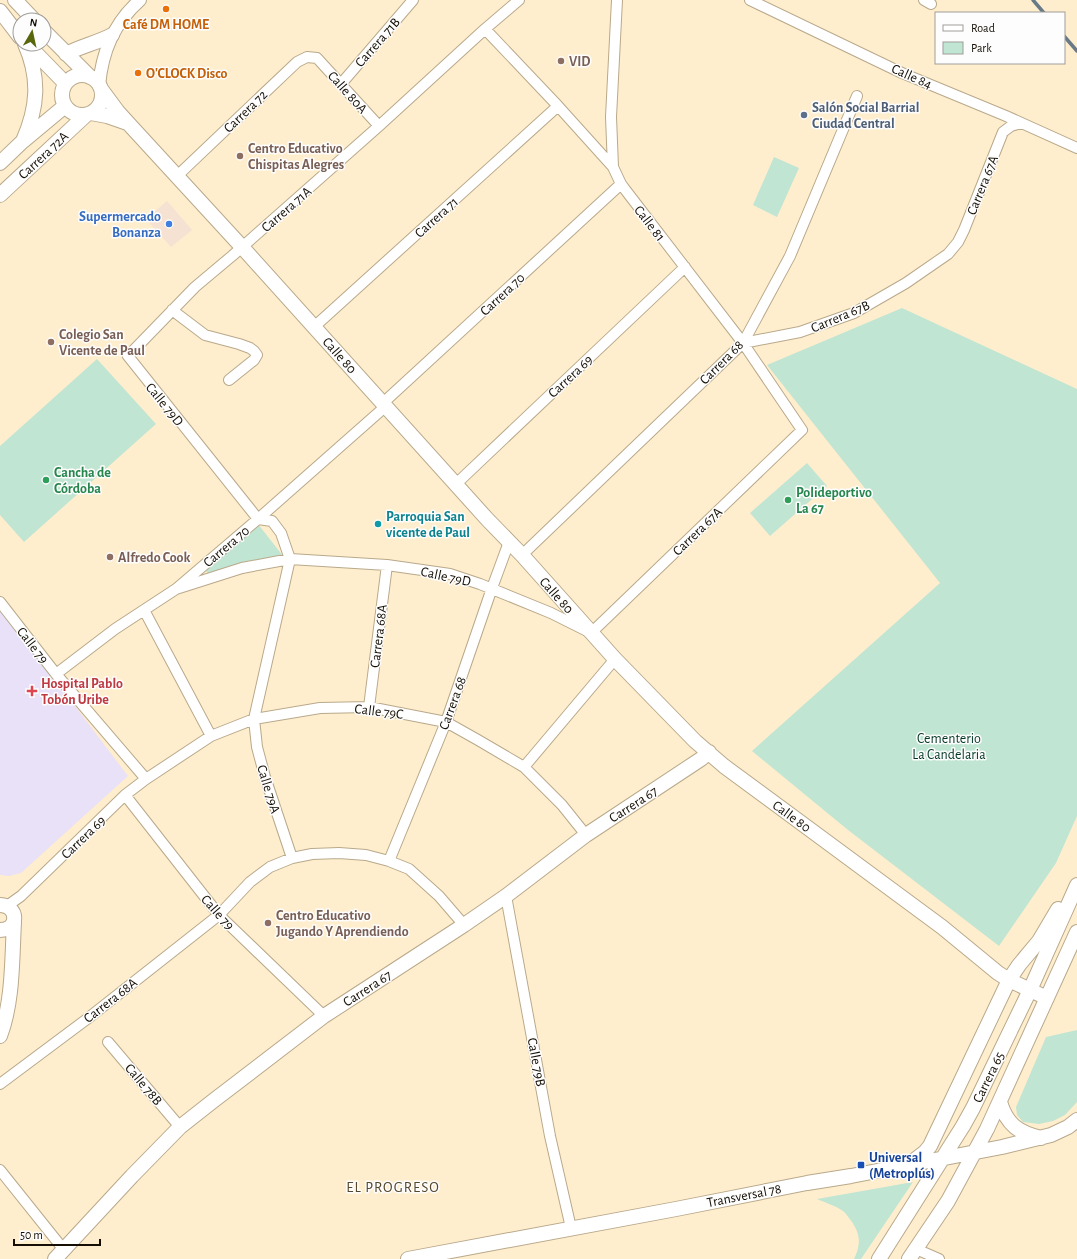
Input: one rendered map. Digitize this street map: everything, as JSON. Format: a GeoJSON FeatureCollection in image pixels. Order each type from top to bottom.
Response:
{"type":"FeatureCollection","features":[{"type":"Feature","properties":{"kind":"main road"},"geometry":{"type":"LineString","coordinates":[[15,0],[26,12]]}},
{"type":"Feature","properties":{"kind":"main road"},"geometry":{"type":"LineString","coordinates":[[0,12],[12,26]]}},
{"type":"Feature","properties":{"kind":"main road"},"geometry":{"type":"LineString","coordinates":[[66,54],[76,48],[112,36]]}},
{"type":"Feature","properties":{"kind":"main road","name":"Calle 80"},"geometry":{"type":"LineString","coordinates":[[52,39],[95,82],[118,112],[522,555],[591,633],[677,723],[724,766],[942,927],[1009,980],[1047,998]]}},
{"type":"Feature","properties":{"kind":"main road"},"geometry":{"type":"LineString","coordinates":[[23,141],[30,125],[36,90],[34,73],[29,52]]}},
{"type":"Feature","properties":{"kind":"main road"},"geometry":{"type":"LineString","coordinates":[[34,52],[66,83]]}},
{"type":"Feature","properties":{"kind":"main road"},"geometry":{"type":"LineString","coordinates":[[83,75],[95,82],[101,100],[96,110],[89,114],[74,114],[69,111],[62,101],[61,94],[62,88],[70,78],[83,75]]}},
{"type":"Feature","properties":{"kind":"main road","name":"Carrera 72A"},"geometry":{"type":"LineString","coordinates":[[0,163],[23,141],[65,106]]}},
{"type":"Feature","properties":{"kind":"main road","name":"Calle 80"},"geometry":{"type":"LineString","coordinates":[[89,114],[107,116],[128,123]]}},
{"type":"Feature","properties":{"kind":"main road","name":"Carrera 72A"},"geometry":{"type":"LineString","coordinates":[[0,195],[89,114]]}},
{"type":"Feature","properties":{"kind":"main road","name":"Carrera 67"},"geometry":{"type":"LineString","coordinates":[[59,1254],[180,1127],[324,1016],[464,925],[506,896],[586,835],[702,759],[709,752]]}},
{"type":"Feature","properties":{"kind":"main road"},"geometry":{"type":"LineString","coordinates":[[906,1165],[920,1157],[930,1146],[1009,980],[1019,965],[1039,941],[1077,877]]}},
{"type":"Feature","properties":{"kind":"main road","name":"Carrera 65"},"geometry":{"type":"LineString","coordinates":[[879,1259],[963,1126],[976,1102],[1030,990],[1077,885]]}},
{"type":"Feature","properties":{"kind":"main road"},"geometry":{"type":"LineString","coordinates":[[0,930],[9,928],[6,909]]}},
{"type":"Feature","properties":{"kind":"main road","name":"Carrera 69"},"geometry":{"type":"LineString","coordinates":[[0,1036],[6,1017],[11,978],[6,909]]}},
{"type":"Feature","properties":{"kind":"main road","name":"Carrera 65"},"geometry":{"type":"LineString","coordinates":[[913,1254],[948,1201],[975,1152],[1000,1102],[1077,932]]}},
{"type":"Feature","properties":{"kind":"main road"},"geometry":{"type":"LineString","coordinates":[[964,1075],[976,1102]]}},
{"type":"Feature","properties":{"kind":"main road"},"geometry":{"type":"LineString","coordinates":[[1000,1102],[1002,1110],[1010,1124],[1025,1134],[1041,1138]]}},
{"type":"Feature","properties":{"kind":"main road","name":"Transversal 78"},"geometry":{"type":"LineString","coordinates":[[408,1259],[975,1152],[1041,1138],[1058,1132],[1077,1120]]}},
{"type":"Feature","properties":{"kind":"street"},"geometry":{"type":"LineString","coordinates":[[95,82],[100,72],[112,36],[120,21],[140,0]]}},
{"type":"Feature","properties":{"kind":"street","name":"Carrera 71B"},"geometry":{"type":"LineString","coordinates":[[341,84],[413,0]]}},
{"type":"Feature","properties":{"kind":"street","name":"Carrera 71A"},"geometry":{"type":"LineString","coordinates":[[128,356],[195,287],[379,126],[518,0]]}},
{"type":"Feature","properties":{"kind":"street"},"geometry":{"type":"LineString","coordinates":[[613,168],[612,117],[617,0]]}},
{"type":"Feature","properties":{"kind":"street","name":"Calle 84"},"geometry":{"type":"LineString","coordinates":[[750,0],[902,73],[1077,148]]}},
{"type":"Feature","properties":{"kind":"street","name":"Calle 81"},"geometry":{"type":"LineString","coordinates":[[485,29],[558,106],[613,168],[621,184],[743,343],[802,430]]}},
{"type":"Feature","properties":{"kind":"street","name":"Carrera 72"},"geometry":{"type":"LineString","coordinates":[[177,176],[296,62],[307,57],[317,58]]}},
{"type":"Feature","properties":{"kind":"street","name":"Calle 80A"},"geometry":{"type":"LineString","coordinates":[[317,58],[379,126]]}},
{"type":"Feature","properties":{"kind":"street","name":"Carrera 68"},"geometry":{"type":"LineString","coordinates":[[522,555],[743,343],[790,256],[857,96]]}},
{"type":"Feature","properties":{"kind":"street","name":"Carrera 71"},"geometry":{"type":"LineString","coordinates":[[314,327],[558,106]]}},
{"type":"Feature","properties":{"kind":"street","name":"Carrera 67A"},"geometry":{"type":"LineString","coordinates":[[948,254],[958,242],[964,230],[1003,132],[1011,126],[1021,123]]}},
{"type":"Feature","properties":{"kind":"street","name":"Carrera 70"},"geometry":{"type":"LineString","coordinates":[[56,674],[115,629],[176,589],[258,520],[621,184]]}},
{"type":"Feature","properties":{"kind":"street","name":"Carrera 67B"},"geometry":{"type":"LineString","coordinates":[[743,343],[800,332],[854,313],[906,283],[948,254]]}},
{"type":"Feature","properties":{"kind":"street","name":"Carrera 69"},"geometry":{"type":"LineString","coordinates":[[456,484],[684,267]]}},
{"type":"Feature","properties":{"kind":"street"},"geometry":{"type":"LineString","coordinates":[[172,310],[206,335],[239,344],[254,351],[257,355],[254,360],[229,380]]}},
{"type":"Feature","properties":{"kind":"street","name":"Calle 79D"},"geometry":{"type":"LineString","coordinates":[[128,356],[258,520]]}},
{"type":"Feature","properties":{"kind":"street","name":"Carrera 67A"},"geometry":{"type":"LineString","coordinates":[[591,633],[802,430]]}},
{"type":"Feature","properties":{"kind":"street"},"geometry":{"type":"LineString","coordinates":[[254,719],[290,559],[281,533],[272,521],[258,520]]}},
{"type":"Feature","properties":{"kind":"street","name":"Carrera 68"},"geometry":{"type":"LineString","coordinates":[[389,861],[446,722],[509,542]]}},
{"type":"Feature","properties":{"kind":"street","name":"Calle 79D"},"geometry":{"type":"LineString","coordinates":[[176,589],[242,568],[290,559],[387,565],[450,574],[492,588],[551,613],[591,633]]}},
{"type":"Feature","properties":{"kind":"street","name":"Carrera 68A"},"geometry":{"type":"LineString","coordinates":[[369,707],[387,565]]}},
{"type":"Feature","properties":{"kind":"street","name":"Calle 79"},"geometry":{"type":"LineString","coordinates":[[0,602],[56,674],[146,779]]}},
{"type":"Feature","properties":{"kind":"street"},"geometry":{"type":"LineString","coordinates":[[144,610],[211,736]]}},
{"type":"Feature","properties":{"kind":"street"},"geometry":{"type":"LineString","coordinates":[[524,767],[615,659]]}},
{"type":"Feature","properties":{"kind":"street","name":"Calle 79C"},"geometry":{"type":"LineString","coordinates":[[146,779],[211,736],[254,719],[320,708],[369,707],[446,722],[524,767],[562,805],[586,835]]}},
{"type":"Feature","properties":{"kind":"street","name":"Calle 79A"},"geometry":{"type":"LineString","coordinates":[[254,719],[257,747],[264,777],[292,858]]}},
{"type":"Feature","properties":{"kind":"street","name":"Carrera 69"},"geometry":{"type":"LineString","coordinates":[[6,909],[126,795],[146,779]]}},
{"type":"Feature","properties":{"kind":"street","name":"Calle 79"},"geometry":{"type":"LineString","coordinates":[[126,795],[219,915],[324,1016]]}},
{"type":"Feature","properties":{"kind":"street"},"geometry":{"type":"LineString","coordinates":[[219,915],[250,882],[270,867],[292,858],[312,854],[339,853],[366,855],[389,861],[409,869],[439,896],[464,925]]}},
{"type":"Feature","properties":{"kind":"street","name":"Calle 79B"},"geometry":{"type":"LineString","coordinates":[[506,896],[550,1136],[571,1228]]}},
{"type":"Feature","properties":{"kind":"street","name":"Carrera 68A"},"geometry":{"type":"LineString","coordinates":[[0,1084],[81,1024],[219,915]]}},
{"type":"Feature","properties":{"kind":"street","name":"Calle 78B"},"geometry":{"type":"LineString","coordinates":[[108,1042],[180,1127]]}},
{"type":"Feature","properties":{"kind":"street"},"geometry":{"type":"LineString","coordinates":[[0,1170],[59,1254]]}},
{"type":"Feature","properties":{"kind":"street"},"geometry":{"type":"LineString","coordinates":[[913,1254],[939,1259]]}},
{"type":"Feature","properties":{"kind":"shaded area","name":"Supermercado Bonanza"},"geometry":{"type":"Polygon","coordinates":[[[167,201],[192,230],[171,247],[146,219],[167,201]]]}},
{"type":"Feature","properties":{"kind":"shaded area","name":"Hospital Pablo Tobón Uribe"},"geometry":{"type":"Polygon","coordinates":[[[0,607],[128,776],[21,873],[9,876],[0,875],[0,607]]]}},
{"type":"Feature","properties":{"kind":"green space"},"geometry":{"type":"Polygon","coordinates":[[[774,157],[799,168],[777,217],[753,205],[774,157]]]}},
{"type":"Feature","properties":{"kind":"green space","name":"Cementerio La Candelaria"},"geometry":{"type":"Polygon","coordinates":[[[902,308],[1077,389],[1077,816],[1056,863],[999,946],[848,830],[752,751],[940,583],[767,365],[902,308]]]}},
{"type":"Feature","properties":{"kind":"green space","name":"Cancha de Córdoba"},"geometry":{"type":"Polygon","coordinates":[[[97,359],[156,424],[24,542],[0,515],[0,446],[97,359]]]}},
{"type":"Feature","properties":{"kind":"green space","name":"Polideportivo La 67"},"geometry":{"type":"Polygon","coordinates":[[[807,463],[827,486],[770,536],[750,513],[807,463]]]}},
{"type":"Feature","properties":{"kind":"green space"},"geometry":{"type":"Polygon","coordinates":[[[258,524],[283,556],[209,576],[205,569],[258,524]]]}},
{"type":"Feature","properties":{"kind":"green space"},"geometry":{"type":"Polygon","coordinates":[[[1077,1030],[1077,1102],[1065,1115],[1053,1121],[1039,1124],[1023,1122],[1017,1115],[1016,1107],[1046,1037],[1077,1030]]]}},
{"type":"Feature","properties":{"kind":"green space"},"geometry":{"type":"Polygon","coordinates":[[[913,1182],[861,1259],[854,1259],[857,1253],[859,1238],[853,1223],[840,1209],[817,1199],[913,1182]]]}},
{"type":"Feature","properties":{"kind":"waterway"},"geometry":{"type":"LineString","coordinates":[[1033,0],[1043,12]]}},
{"type":"Feature","properties":{"kind":"waterway"},"geometry":{"type":"LineString","coordinates":[[1065,37],[1077,51]]}},
{"type":"Feature","properties":{"kind":"place","name":"Café DM HOME"},"geometry":{"type":"Point","coordinates":[166,9]}},
{"type":"Feature","properties":{"kind":"place","name":"VID"},"geometry":{"type":"Point","coordinates":[561,61]}},
{"type":"Feature","properties":{"kind":"place","name":"O'CLOCK Disco"},"geometry":{"type":"Point","coordinates":[138,73]}},
{"type":"Feature","properties":{"kind":"place","name":"Salón Social Barrial Ciudad Central"},"geometry":{"type":"Point","coordinates":[804,115]}},
{"type":"Feature","properties":{"kind":"place","name":"Centro Educativo Chispitas Alegres"},"geometry":{"type":"Point","coordinates":[240,156]}},
{"type":"Feature","properties":{"kind":"place","name":"Supermercado Bonanza"},"geometry":{"type":"Point","coordinates":[169,224]}},
{"type":"Feature","properties":{"kind":"place","name":"Colegio San Vicente de Paul"},"geometry":{"type":"Point","coordinates":[51,342]}},
{"type":"Feature","properties":{"kind":"place","name":"Cancha de Córdoba"},"geometry":{"type":"Point","coordinates":[46,480]}},
{"type":"Feature","properties":{"kind":"place","name":"Polideportivo La 67"},"geometry":{"type":"Point","coordinates":[788,500]}},
{"type":"Feature","properties":{"kind":"place","name":"Parroquia San vicente de Paul"},"geometry":{"type":"Point","coordinates":[378,524]}},
{"type":"Feature","properties":{"kind":"place","name":"Alfredo Cook"},"geometry":{"type":"Point","coordinates":[110,557]}},
{"type":"Feature","properties":{"kind":"place","name":"Hospital Pablo Tobón Uribe"},"geometry":{"type":"Point","coordinates":[32,691]}},
{"type":"Feature","properties":{"kind":"place","name":"Centro Educativo Jugando Y Aprendiendo"},"geometry":{"type":"Point","coordinates":[268,923]}},
{"type":"Feature","properties":{"kind":"place","name":"Universal (Metroplús)"},"geometry":{"type":"Point","coordinates":[861,1165]}},
{"type":"Feature","properties":{"kind":"district","name":"EL PROGRESO"},"geometry":{"type":"Point","coordinates":[393,1187]}}]}
